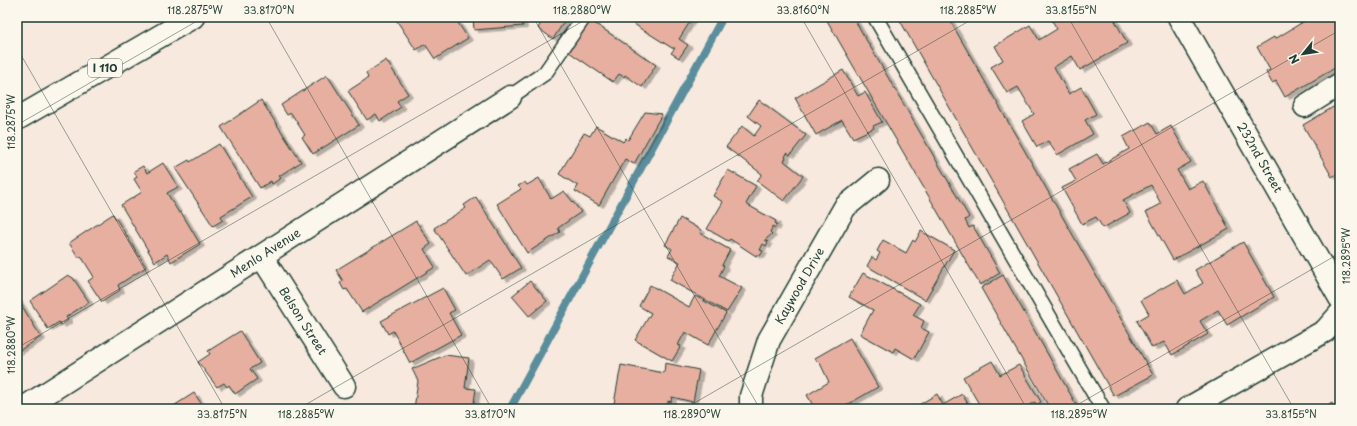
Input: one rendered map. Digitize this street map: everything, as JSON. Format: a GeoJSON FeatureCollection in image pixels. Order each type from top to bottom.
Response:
{"type":"FeatureCollection","features":[{"type":"Feature","properties":{"kind":"main road","name":"I 110"},"geometry":{"type":"LineString","coordinates":[[17,119],[193,17]]}},
{"type":"Feature","properties":{"kind":"main road","name":"232nd Street"},"geometry":{"type":"LineString","coordinates":[[1179,17],[1340,298]]}},
{"type":"Feature","properties":{"kind":"main road"},"geometry":{"type":"LineString","coordinates":[[1305,106],[1340,84]]}},
{"type":"Feature","properties":{"kind":"main road","name":"Menlo Avenue"},"geometry":{"type":"LineString","coordinates":[[22,409],[262,257],[510,97]]}},
{"type":"Feature","properties":{"kind":"main road","name":"Kaywood Drive"},"geometry":{"type":"LineString","coordinates":[[751,409],[751,396],[769,340],[846,207],[878,180]]}},
{"type":"Feature","properties":{"kind":"main road","name":"Belson Street"},"geometry":{"type":"LineString","coordinates":[[262,257],[344,386]]}},
{"type":"Feature","properties":{"kind":"main road"},"geometry":{"type":"LineString","coordinates":[[1187,409],[1325,331],[1340,314]]}},
{"type":"Feature","properties":{"kind":"lane"},"geometry":{"type":"LineString","coordinates":[[510,97],[545,73],[584,17]]}},
{"type":"Feature","properties":{"kind":"lane"},"geometry":{"type":"LineString","coordinates":[[876,17],[1103,409]]}},
{"type":"Feature","properties":{"kind":"building"},"geometry":{"type":"Polygon","coordinates":[[[454,17],[468,38],[435,59],[425,44],[416,50],[395,18],[454,17]]]}},
{"type":"Feature","properties":{"kind":"building"},"geometry":{"type":"Polygon","coordinates":[[[473,17],[522,17],[523,26],[474,30],[473,17]]]}},
{"type":"Feature","properties":{"kind":"building"},"geometry":{"type":"Polygon","coordinates":[[[545,17],[567,17],[553,39],[538,28],[545,17]]]}},
{"type":"Feature","properties":{"kind":"building"},"geometry":{"type":"Polygon","coordinates":[[[625,17],[693,17],[679,39],[688,45],[679,58],[671,53],[675,48],[672,48],[645,32],[625,17]]]}},
{"type":"Feature","properties":{"kind":"building"},"geometry":{"type":"Polygon","coordinates":[[[825,17],[853,17],[969,217],[965,220],[969,228],[973,226],[1000,273],[980,285],[825,17]]]}},
{"type":"Feature","properties":{"kind":"building"},"geometry":{"type":"Polygon","coordinates":[[[898,17],[948,17],[1153,375],[1114,396],[898,17]]]}},
{"type":"Feature","properties":{"kind":"building"},"geometry":{"type":"Polygon","coordinates":[[[1050,17],[1113,17],[1127,43],[1080,70],[1072,56],[1054,67],[1069,94],[1081,87],[1096,114],[1085,120],[1093,134],[1057,155],[1048,141],[1037,147],[1022,121],[1034,114],[1018,87],[1007,93],[991,67],[1003,60],[995,46],[1030,25],[1039,40],[1057,29],[1050,17]]]}},
{"type":"Feature","properties":{"kind":"building"},"geometry":{"type":"Polygon","coordinates":[[[1311,17],[1340,17],[1340,65],[1285,97],[1276,81],[1272,83],[1266,72],[1270,70],[1257,47],[1274,37],[1275,39],[1311,17]]]}},
{"type":"Feature","properties":{"kind":"building"},"geometry":{"type":"Polygon","coordinates":[[[590,20],[656,65],[642,87],[625,75],[624,77],[619,74],[613,82],[569,52],[590,20]]]}},
{"type":"Feature","properties":{"kind":"building"},"geometry":{"type":"Polygon","coordinates":[[[386,60],[408,94],[397,101],[401,107],[380,121],[376,114],[367,120],[348,91],[368,78],[366,73],[386,60]]]}},
{"type":"Feature","properties":{"kind":"building"},"geometry":{"type":"Polygon","coordinates":[[[843,70],[858,96],[865,92],[882,122],[873,126],[874,128],[853,138],[842,120],[816,135],[795,98],[843,70]]]}},
{"type":"Feature","properties":{"kind":"building"},"geometry":{"type":"Polygon","coordinates":[[[327,75],[359,125],[313,154],[302,137],[305,135],[291,113],[287,115],[281,105],[327,75]]]}},
{"type":"Feature","properties":{"kind":"building"},"geometry":{"type":"Polygon","coordinates":[[[261,100],[301,162],[279,176],[281,178],[272,184],[271,181],[260,188],[221,127],[261,100]]]}},
{"type":"Feature","properties":{"kind":"building"},"geometry":{"type":"Polygon","coordinates":[[[759,100],[806,135],[790,155],[787,153],[785,157],[786,158],[784,161],[803,176],[784,201],[757,181],[762,174],[726,147],[742,126],[754,136],[761,126],[748,116],[759,100]]]}},
{"type":"Feature","properties":{"kind":"building"},"geometry":{"type":"Polygon","coordinates":[[[1340,103],[1340,172],[1332,177],[1303,125],[1340,103]]]}},
{"type":"Feature","properties":{"kind":"building"},"geometry":{"type":"Polygon","coordinates":[[[645,112],[662,114],[634,164],[625,159],[599,205],[575,191],[578,186],[559,174],[584,133],[590,136],[596,126],[623,142],[626,138],[628,140],[645,112]]]}},
{"type":"Feature","properties":{"kind":"building"},"geometry":{"type":"Polygon","coordinates":[[[1150,122],[1157,134],[1171,126],[1191,162],[1177,170],[1188,189],[1203,181],[1229,229],[1173,260],[1146,212],[1161,204],[1151,185],[1123,200],[1130,213],[1103,228],[1096,217],[1082,224],[1062,188],[1076,181],[1069,169],[1097,154],[1103,164],[1129,149],[1123,137],[1150,122]]]}},
{"type":"Feature","properties":{"kind":"building"},"geometry":{"type":"Polygon","coordinates":[[[219,144],[252,197],[221,216],[223,220],[213,226],[175,168],[189,160],[190,162],[219,144]]]}},
{"type":"Feature","properties":{"kind":"building"},"geometry":{"type":"Polygon","coordinates":[[[163,163],[178,187],[167,193],[179,213],[181,212],[200,244],[171,262],[167,254],[155,262],[121,205],[142,192],[134,179],[137,177],[134,171],[143,166],[147,173],[163,163]]]}},
{"type":"Feature","properties":{"kind":"building"},"geometry":{"type":"Polygon","coordinates":[[[728,170],[756,186],[746,204],[776,221],[775,223],[777,224],[775,228],[773,226],[770,232],[772,234],[765,240],[768,242],[766,246],[763,244],[760,250],[763,251],[760,256],[757,254],[756,256],[730,239],[728,241],[707,229],[723,202],[713,196],[728,170]]]}},
{"type":"Feature","properties":{"kind":"building"},"geometry":{"type":"Polygon","coordinates":[[[539,178],[551,199],[564,191],[581,212],[558,228],[560,232],[527,253],[497,204],[521,189],[518,186],[525,182],[527,185],[539,178]]]}},
{"type":"Feature","properties":{"kind":"building"},"geometry":{"type":"Polygon","coordinates":[[[476,197],[521,268],[503,279],[490,260],[466,276],[434,228],[466,208],[464,205],[476,197]]]}},
{"type":"Feature","properties":{"kind":"building"},"geometry":{"type":"Polygon","coordinates":[[[113,214],[146,267],[118,285],[120,290],[102,302],[88,281],[94,277],[81,256],[79,258],[69,243],[113,214]]]}},
{"type":"Feature","properties":{"kind":"building"},"geometry":{"type":"Polygon","coordinates":[[[680,218],[701,230],[700,233],[730,250],[722,265],[724,266],[719,276],[742,288],[727,312],[670,280],[680,262],[668,256],[672,249],[665,245],[680,218]]]}},
{"type":"Feature","properties":{"kind":"building"},"geometry":{"type":"Polygon","coordinates":[[[416,221],[431,244],[424,249],[435,267],[362,312],[347,289],[344,290],[340,283],[343,281],[336,270],[416,221]]]}},
{"type":"Feature","properties":{"kind":"building"},"geometry":{"type":"Polygon","coordinates":[[[921,231],[954,250],[925,300],[867,266],[872,257],[876,260],[880,253],[877,251],[883,240],[906,253],[913,240],[915,242],[921,231]]]}},
{"type":"Feature","properties":{"kind":"building"},"geometry":{"type":"Polygon","coordinates":[[[1243,242],[1274,297],[1227,325],[1218,310],[1200,321],[1208,334],[1172,355],[1164,342],[1152,348],[1137,321],[1149,314],[1141,300],[1177,280],[1185,294],[1203,283],[1195,270],[1243,242]]]}},
{"type":"Feature","properties":{"kind":"building"},"geometry":{"type":"Polygon","coordinates":[[[863,273],[920,304],[913,315],[924,321],[921,328],[929,332],[914,359],[895,348],[893,352],[860,334],[873,310],[849,297],[863,273]]]}},
{"type":"Feature","properties":{"kind":"building"},"geometry":{"type":"Polygon","coordinates":[[[68,275],[73,278],[89,302],[66,317],[68,320],[61,325],[59,322],[48,329],[30,301],[68,275]]]}},
{"type":"Feature","properties":{"kind":"building"},"geometry":{"type":"Polygon","coordinates":[[[1003,275],[1077,406],[1074,409],[1050,409],[981,288],[1003,275]]]}},
{"type":"Feature","properties":{"kind":"building"},"geometry":{"type":"Polygon","coordinates":[[[530,281],[547,301],[529,316],[512,296],[530,281]]]}},
{"type":"Feature","properties":{"kind":"building"},"geometry":{"type":"Polygon","coordinates":[[[650,285],[689,307],[695,296],[726,313],[708,345],[685,332],[678,345],[681,346],[672,361],[635,340],[651,313],[639,306],[650,285]]]}},
{"type":"Feature","properties":{"kind":"building"},"geometry":{"type":"Polygon","coordinates":[[[443,288],[455,310],[449,313],[461,335],[410,363],[393,331],[388,334],[381,321],[443,288]]]}},
{"type":"Feature","properties":{"kind":"building"},"geometry":{"type":"Polygon","coordinates":[[[17,298],[41,337],[17,352],[17,298]]]}},
{"type":"Feature","properties":{"kind":"building"},"geometry":{"type":"Polygon","coordinates":[[[240,331],[260,363],[250,369],[257,379],[235,394],[229,385],[227,387],[224,383],[217,387],[198,362],[210,354],[208,351],[240,331]]]}},
{"type":"Feature","properties":{"kind":"building"},"geometry":{"type":"Polygon","coordinates":[[[850,338],[878,387],[840,409],[815,409],[807,395],[829,382],[819,361],[817,362],[815,358],[850,338]]]}},
{"type":"Feature","properties":{"kind":"building"},"geometry":{"type":"Polygon","coordinates":[[[445,355],[469,358],[465,388],[476,389],[473,409],[414,409],[418,381],[412,369],[445,355]]]}},
{"type":"Feature","properties":{"kind":"building"},"geometry":{"type":"Polygon","coordinates":[[[992,361],[1000,375],[1019,365],[1041,402],[1036,405],[1035,402],[1022,409],[982,409],[963,377],[992,361]]]}},
{"type":"Feature","properties":{"kind":"building"},"geometry":{"type":"Polygon","coordinates":[[[665,363],[699,370],[693,402],[672,397],[671,402],[668,401],[667,409],[613,409],[621,365],[664,373],[665,363]]]}},
{"type":"Feature","properties":{"kind":"building"},"geometry":{"type":"Polygon","coordinates":[[[194,393],[205,409],[173,409],[172,407],[194,393]]]}},
{"type":"Feature","properties":{"kind":"building"},"geometry":{"type":"Polygon","coordinates":[[[937,394],[943,405],[962,394],[971,409],[912,409],[937,394]]]}},
{"type":"Feature","properties":{"kind":"building"},"geometry":{"type":"Polygon","coordinates":[[[1332,403],[1336,409],[1321,409],[1332,403]]]}},
{"type":"Feature","properties":{"kind":"waterway"},"geometry":{"type":"LineString","coordinates":[[510,409],[723,17]]}}]}
